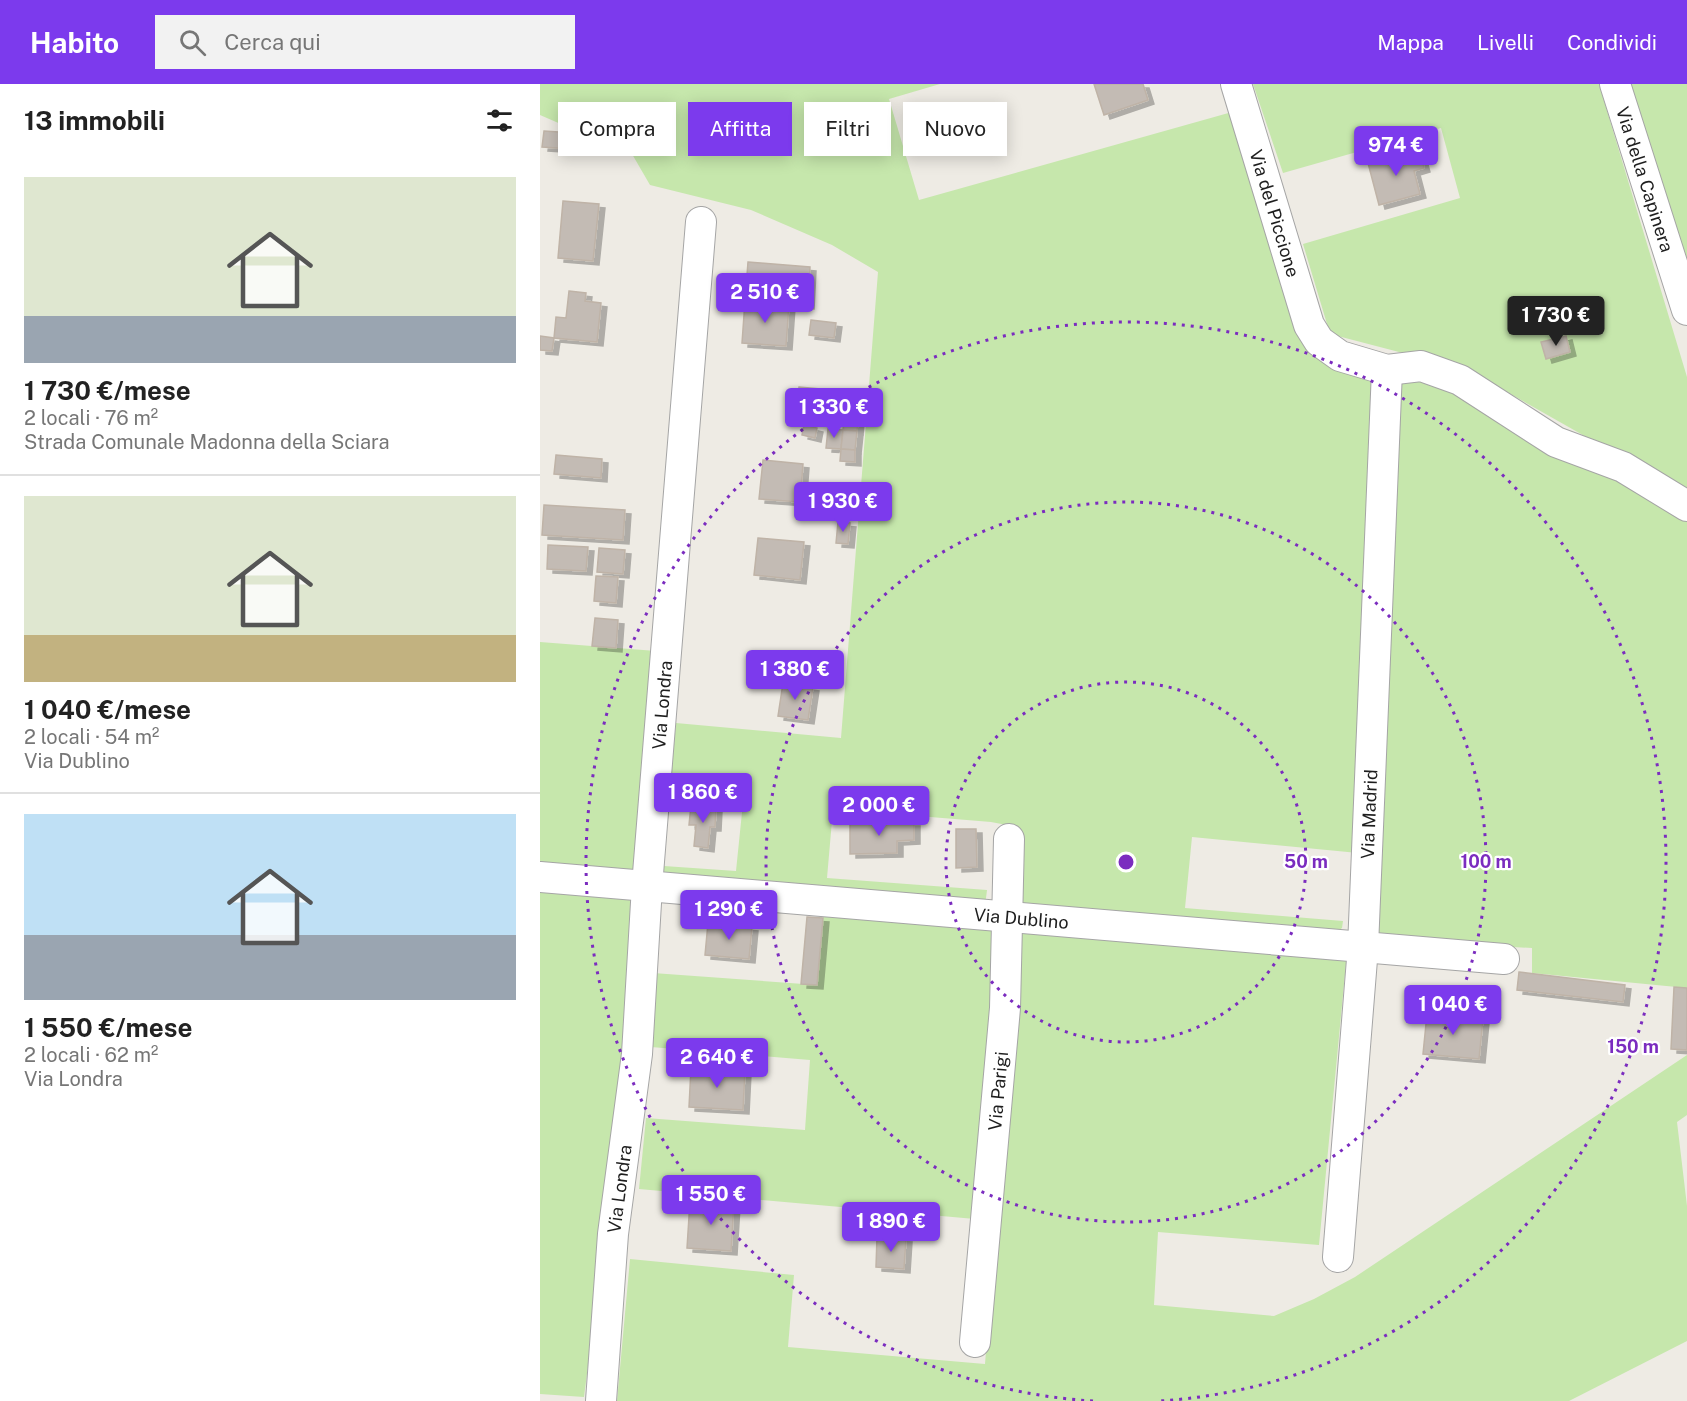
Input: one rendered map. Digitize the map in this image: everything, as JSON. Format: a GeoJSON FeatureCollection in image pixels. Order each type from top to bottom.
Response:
{"type":"FeatureCollection","features":[{"type":"Feature","properties":{"kind":"street","name":"Via del Piccione"},"geometry":{"type":"LineString","coordinates":[[1236,84],[1309,326],[1319,341],[1340,356],[1387,370]]}},
{"type":"Feature","properties":{"kind":"street","name":"Via della Capinera"},"geometry":{"type":"LineString","coordinates":[[1615,84],[1687,310]]}},
{"type":"Feature","properties":{"kind":"street","name":"Via Londra"},"geometry":{"type":"LineString","coordinates":[[601,1401],[613,1234],[637,1054],[647,886],[701,222]]}},
{"type":"Feature","properties":{"kind":"street"},"geometry":{"type":"LineString","coordinates":[[1387,370],[1421,366],[1460,380],[1556,442],[1623,467],[1687,506]]}},
{"type":"Feature","properties":{"kind":"street","name":"Via Madrid"},"geometry":{"type":"LineString","coordinates":[[1338,1257],[1363,947],[1387,370]]}},
{"type":"Feature","properties":{"kind":"street","name":"Via Parigi"},"geometry":{"type":"LineString","coordinates":[[975,1342],[1005,1008],[1008,839]]}},
{"type":"Feature","properties":{"kind":"street","name":"Via Dublino"},"geometry":{"type":"LineString","coordinates":[[540,877],[1008,915],[1504,959]]}},
{"type":"Feature","properties":{"kind":"green space"},"geometry":{"type":"Polygon","coordinates":[[[540,84],[940,84],[889,99],[890,102],[804,102],[804,156],[891,156],[891,106],[903,146],[903,156],[906,156],[919,200],[1232,112],[1301,327],[1370,377],[1378,390],[1358,853],[1192,837],[1185,908],[1343,921],[1342,928],[1334,934],[1016,910],[1017,827],[991,822],[833,809],[827,878],[987,890],[985,906],[664,875],[664,866],[736,871],[745,783],[671,776],[676,723],[841,738],[878,272],[832,245],[751,210],[650,185],[633,156],[676,156],[676,102],[558,102],[558,123],[540,115],[540,84]]]}},
{"type":"Feature","properties":{"kind":"green space"},"geometry":{"type":"Polygon","coordinates":[[[1253,84],[1599,84],[1687,377],[1687,494],[1475,374],[1330,334],[1303,244],[1460,198],[1441,128],[1283,173],[1253,84]]]}},
{"type":"Feature","properties":{"kind":"green space"},"geometry":{"type":"Polygon","coordinates":[[[1631,84],[1687,84],[1687,269],[1631,84]]]}},
{"type":"Feature","properties":{"kind":"green space"},"geometry":{"type":"Polygon","coordinates":[[[1426,377],[1591,466],[1687,514],[1687,988],[1532,973],[1532,948],[1384,940],[1375,934],[1395,391],[1404,381],[1426,377]]]}},
{"type":"Feature","properties":{"kind":"green space"},"geometry":{"type":"Polygon","coordinates":[[[540,642],[656,651],[628,1055],[584,1397],[540,1394],[540,642]]]}},
{"type":"Feature","properties":{"kind":"green space"},"geometry":{"type":"Polygon","coordinates":[[[825,910],[995,923],[996,1006],[975,1219],[639,1189],[646,1118],[805,1130],[810,1060],[651,1047],[653,973],[817,985],[825,910]]]}},
{"type":"Feature","properties":{"kind":"green space"},"geometry":{"type":"Polygon","coordinates":[[[1020,926],[1347,953],[1319,1245],[1158,1232],[1154,1305],[1274,1316],[1314,1299],[1355,1277],[1687,1055],[1687,1115],[1677,1122],[1687,1206],[1687,1341],[1569,1401],[617,1401],[630,1259],[794,1275],[788,1347],[985,1364],[1020,926]]]}},
{"type":"Feature","properties":{"kind":"building"},"geometry":{"type":"Polygon","coordinates":[[[1094,84],[1143,84],[1148,100],[1104,115],[1094,84]]]}},
{"type":"Feature","properties":{"kind":"building"},"geometry":{"type":"Polygon","coordinates":[[[544,131],[558,132],[558,148],[542,147],[544,131]]]}},
{"type":"Feature","properties":{"kind":"building"},"geometry":{"type":"Polygon","coordinates":[[[1419,150],[1424,168],[1414,171],[1420,194],[1379,205],[1368,163],[1419,150]]]}},
{"type":"Feature","properties":{"kind":"building"},"geometry":{"type":"Polygon","coordinates":[[[563,201],[599,204],[593,261],[558,258],[563,201]]]}},
{"type":"Feature","properties":{"kind":"building"},"geometry":{"type":"Polygon","coordinates":[[[748,262],[810,267],[808,305],[745,301],[748,262]]]}},
{"type":"Feature","properties":{"kind":"building"},"geometry":{"type":"Polygon","coordinates":[[[569,291],[586,293],[585,301],[601,303],[597,342],[554,338],[556,317],[566,318],[569,291]]]}},
{"type":"Feature","properties":{"kind":"building"},"geometry":{"type":"Polygon","coordinates":[[[745,301],[789,304],[786,346],[742,343],[745,301]]]}},
{"type":"Feature","properties":{"kind":"building"},"geometry":{"type":"Polygon","coordinates":[[[811,320],[836,323],[834,338],[809,335],[811,320]]]}},
{"type":"Feature","properties":{"kind":"building"},"geometry":{"type":"Polygon","coordinates":[[[540,336],[554,338],[552,351],[540,350],[540,336]]]}},
{"type":"Feature","properties":{"kind":"building"},"geometry":{"type":"Polygon","coordinates":[[[1566,336],[1570,352],[1546,359],[1541,342],[1566,336]]]}},
{"type":"Feature","properties":{"kind":"building"},"geometry":{"type":"Polygon","coordinates":[[[799,387],[820,389],[818,406],[797,403],[799,387]]]}},
{"type":"Feature","properties":{"kind":"building"},"geometry":{"type":"Polygon","coordinates":[[[826,390],[837,391],[836,401],[826,401],[826,390]]]}},
{"type":"Feature","properties":{"kind":"building"},"geometry":{"type":"Polygon","coordinates":[[[844,419],[858,420],[857,431],[843,430],[844,419]]]}},
{"type":"Feature","properties":{"kind":"building"},"geometry":{"type":"Polygon","coordinates":[[[804,425],[817,428],[815,438],[802,435],[804,425]]]}},
{"type":"Feature","properties":{"kind":"building"},"geometry":{"type":"Polygon","coordinates":[[[828,429],[843,430],[841,449],[826,448],[828,429]]]}},
{"type":"Feature","properties":{"kind":"building"},"geometry":{"type":"Polygon","coordinates":[[[843,430],[857,431],[855,450],[841,449],[843,430]]]}},
{"type":"Feature","properties":{"kind":"building"},"geometry":{"type":"Polygon","coordinates":[[[841,449],[855,450],[855,462],[840,461],[841,449]]]}},
{"type":"Feature","properties":{"kind":"building"},"geometry":{"type":"Polygon","coordinates":[[[556,455],[602,459],[601,478],[554,474],[556,455]]]}},
{"type":"Feature","properties":{"kind":"building"},"geometry":{"type":"Polygon","coordinates":[[[763,460],[803,464],[800,502],[759,499],[763,460]]]}},
{"type":"Feature","properties":{"kind":"building"},"geometry":{"type":"Polygon","coordinates":[[[544,505],[625,510],[623,540],[542,535],[544,505]]]}},
{"type":"Feature","properties":{"kind":"building"},"geometry":{"type":"Polygon","coordinates":[[[838,522],[850,523],[848,544],[836,543],[838,522]]]}},
{"type":"Feature","properties":{"kind":"building"},"geometry":{"type":"Polygon","coordinates":[[[758,538],[804,542],[800,580],[754,575],[758,538]]]}},
{"type":"Feature","properties":{"kind":"building"},"geometry":{"type":"Polygon","coordinates":[[[548,545],[588,547],[586,571],[547,569],[548,545]]]}},
{"type":"Feature","properties":{"kind":"building"},"geometry":{"type":"Polygon","coordinates":[[[599,548],[625,550],[623,574],[597,572],[599,548]]]}},
{"type":"Feature","properties":{"kind":"building"},"geometry":{"type":"Polygon","coordinates":[[[596,576],[618,577],[616,603],[594,601],[596,576]]]}},
{"type":"Feature","properties":{"kind":"building"},"geometry":{"type":"Polygon","coordinates":[[[595,618],[618,620],[616,648],[592,646],[595,618]]]}},
{"type":"Feature","properties":{"kind":"building"},"geometry":{"type":"Polygon","coordinates":[[[783,683],[813,687],[808,720],[778,716],[783,683]]]}},
{"type":"Feature","properties":{"kind":"building"},"geometry":{"type":"Polygon","coordinates":[[[691,805],[716,807],[715,827],[710,827],[708,848],[694,846],[696,825],[689,825],[691,805]]]}},
{"type":"Feature","properties":{"kind":"building"},"geometry":{"type":"Polygon","coordinates":[[[850,822],[914,822],[914,840],[897,841],[897,853],[850,854],[850,822]]]}},
{"type":"Feature","properties":{"kind":"building"},"geometry":{"type":"Polygon","coordinates":[[[956,829],[976,829],[977,867],[956,868],[956,829]]]}},
{"type":"Feature","properties":{"kind":"building"},"geometry":{"type":"Polygon","coordinates":[[[807,917],[823,918],[817,985],[801,984],[807,917]]]}},
{"type":"Feature","properties":{"kind":"building"},"geometry":{"type":"Polygon","coordinates":[[[708,923],[752,927],[749,959],[705,955],[708,923]]]}},
{"type":"Feature","properties":{"kind":"building"},"geometry":{"type":"Polygon","coordinates":[[[1519,972],[1625,985],[1623,1002],[1517,990],[1519,972]]]}},
{"type":"Feature","properties":{"kind":"building"},"geometry":{"type":"Polygon","coordinates":[[[1674,987],[1687,988],[1687,1050],[1671,1049],[1674,987]]]}},
{"type":"Feature","properties":{"kind":"building"},"geometry":{"type":"Polygon","coordinates":[[[1427,1014],[1483,1019],[1479,1059],[1423,1054],[1427,1014]]]}},
{"type":"Feature","properties":{"kind":"building"},"geometry":{"type":"Polygon","coordinates":[[[691,1068],[745,1070],[743,1110],[689,1107],[691,1068]]]}},
{"type":"Feature","properties":{"kind":"building"},"geometry":{"type":"Polygon","coordinates":[[[690,1201],[734,1203],[731,1251],[687,1248],[690,1201]]]}},
{"type":"Feature","properties":{"kind":"building"},"geometry":{"type":"Polygon","coordinates":[[[877,1237],[906,1238],[904,1269],[876,1267],[877,1237]]]}}]}
